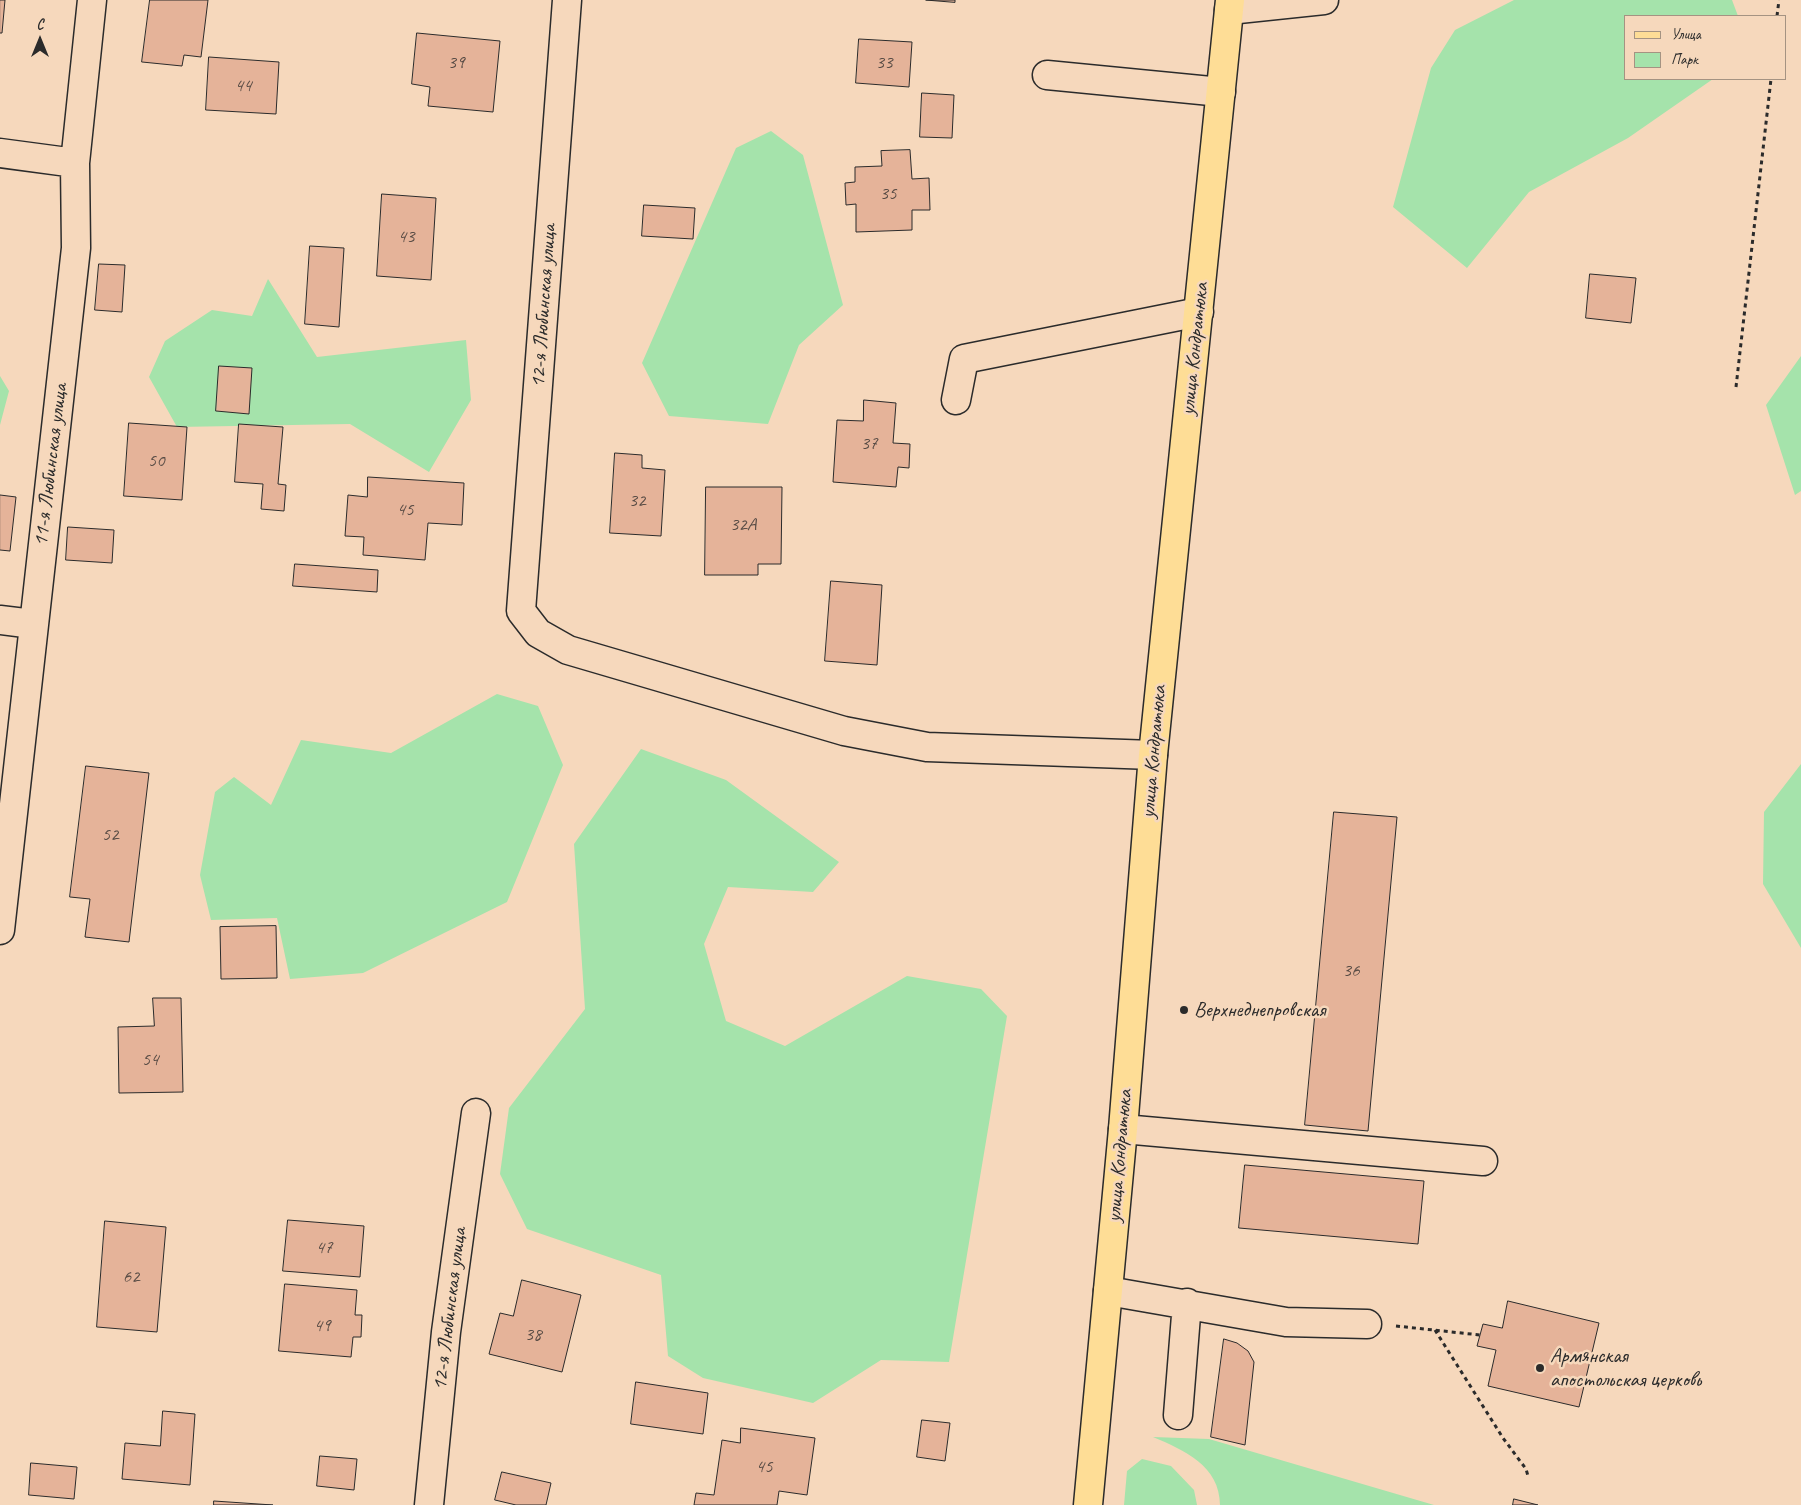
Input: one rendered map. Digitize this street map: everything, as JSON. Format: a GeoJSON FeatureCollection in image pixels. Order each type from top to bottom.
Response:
{"type":"FeatureCollection","features":[{"type":"Feature","properties":{"kind":"main road","name":"улица Кондратюка"},"geometry":{"type":"LineString","coordinates":[[1088,1505],[1123,1128],[1153,755],[1230,5]]}},
{"type":"Feature","properties":{"kind":"street","name":"11-я Любинская улица"},"geometry":{"type":"LineString","coordinates":[[0,930],[76,248],[75,163],[92,0]]}},
{"type":"Feature","properties":{"kind":"street","name":"12-я Любинская улица"},"geometry":{"type":"LineString","coordinates":[[567,0],[521,611],[538,633],[568,650],[844,731],[927,747],[1153,755]]}},
{"type":"Feature","properties":{"kind":"street"},"geometry":{"type":"LineString","coordinates":[[1230,5],[1324,0]]}},
{"type":"Feature","properties":{"kind":"street"},"geometry":{"type":"LineString","coordinates":[[1047,75],[1221,92]]}},
{"type":"Feature","properties":{"kind":"street"},"geometry":{"type":"LineString","coordinates":[[0,153],[75,163]]}},
{"type":"Feature","properties":{"kind":"street"},"geometry":{"type":"LineString","coordinates":[[956,400],[964,359],[1199,312]]}},
{"type":"Feature","properties":{"kind":"street"},"geometry":{"type":"LineString","coordinates":[[0,620],[33,624]]}},
{"type":"Feature","properties":{"kind":"street","name":"12-я Любинская улица"},"geometry":{"type":"LineString","coordinates":[[429,1505],[446,1332],[476,1112]]}},
{"type":"Feature","properties":{"kind":"street"},"geometry":{"type":"LineString","coordinates":[[1123,1128],[1483,1161]]}},
{"type":"Feature","properties":{"kind":"street"},"geometry":{"type":"LineString","coordinates":[[1108,1291],[1286,1322],[1367,1324]]}},
{"type":"Feature","properties":{"kind":"street"},"geometry":{"type":"LineString","coordinates":[[1178,1415],[1187,1304]]}},
{"type":"Feature","properties":{"kind":"path"},"geometry":{"type":"LineString","coordinates":[[1778,15],[1779,0]]}},
{"type":"Feature","properties":{"kind":"path"},"geometry":{"type":"LineString","coordinates":[[1736,387],[1770,80]]}},
{"type":"Feature","properties":{"kind":"path"},"geometry":{"type":"LineString","coordinates":[[1367,1324],[1480,1335]]}},
{"type":"Feature","properties":{"kind":"path"},"geometry":{"type":"LineString","coordinates":[[1434,1330],[1503,1438],[1526,1469],[1528,1476]]}},
{"type":"Feature","properties":{"kind":"green space"},"geometry":{"type":"Polygon","coordinates":[[[1514,0],[1732,0],[1738,15],[1624,15],[1624,80],[1712,80],[1628,138],[1529,192],[1467,268],[1393,207],[1431,68],[1455,30],[1514,0]]]}},
{"type":"Feature","properties":{"kind":"green space"},"geometry":{"type":"Polygon","coordinates":[[[771,131],[803,155],[843,305],[799,345],[768,424],[669,416],[642,363],[736,148],[771,131]]]}},
{"type":"Feature","properties":{"kind":"green space"},"geometry":{"type":"Polygon","coordinates":[[[268,279],[317,357],[466,340],[471,400],[429,472],[350,424],[177,427],[149,377],[165,341],[212,310],[252,316],[268,279]]]}},
{"type":"Feature","properties":{"kind":"green space"},"geometry":{"type":"Polygon","coordinates":[[[1801,356],[1801,491],[1795,495],[1766,405],[1801,356]]]}},
{"type":"Feature","properties":{"kind":"green space"},"geometry":{"type":"Polygon","coordinates":[[[0,376],[9,391],[0,425],[0,376]]]}},
{"type":"Feature","properties":{"kind":"green space"},"geometry":{"type":"Polygon","coordinates":[[[497,694],[538,706],[563,765],[507,902],[363,973],[290,979],[277,918],[211,920],[200,875],[215,792],[234,777],[271,805],[301,740],[391,753],[497,694]]]}},
{"type":"Feature","properties":{"kind":"green space"},"geometry":{"type":"Polygon","coordinates":[[[641,749],[726,780],[839,862],[813,892],[728,887],[704,944],[726,1021],[785,1046],[907,976],[981,989],[1007,1016],[949,1362],[881,1360],[813,1403],[703,1378],[668,1356],[661,1275],[527,1229],[500,1174],[509,1108],[585,1009],[574,844],[641,749]]]}},
{"type":"Feature","properties":{"kind":"green space"},"geometry":{"type":"Polygon","coordinates":[[[1801,764],[1801,948],[1763,884],[1764,812],[1801,764]]]}},
{"type":"Feature","properties":{"kind":"green space"},"geometry":{"type":"Polygon","coordinates":[[[1153,1437],[1209,1439],[1434,1505],[1220,1505],[1214,1480],[1207,1470],[1188,1454],[1153,1437]]]}},
{"type":"Feature","properties":{"kind":"green space"},"geometry":{"type":"Polygon","coordinates":[[[1142,1459],[1171,1466],[1194,1490],[1197,1505],[1124,1505],[1127,1471],[1142,1459]]]}},
{"type":"Feature","properties":{"kind":"building"},"geometry":{"type":"Polygon","coordinates":[[[0,0],[5,0],[2,33],[0,33],[0,0]]]}},
{"type":"Feature","properties":{"kind":"building"},"geometry":{"type":"Polygon","coordinates":[[[150,0],[208,0],[201,57],[184,55],[182,66],[142,62],[150,0]]]}},
{"type":"Feature","properties":{"kind":"building"},"geometry":{"type":"Polygon","coordinates":[[[926,0],[955,0],[955,2],[926,0]]]}},
{"type":"Feature","properties":{"kind":"building"},"geometry":{"type":"Polygon","coordinates":[[[417,33],[500,41],[493,112],[428,106],[430,87],[412,84],[417,33]]]}},
{"type":"Feature","properties":{"kind":"building"},"geometry":{"type":"Polygon","coordinates":[[[859,39],[912,42],[909,87],[856,83],[859,39]]]}},
{"type":"Feature","properties":{"kind":"building"},"geometry":{"type":"Polygon","coordinates":[[[209,57],[279,62],[276,114],[206,110],[209,57]]]}},
{"type":"Feature","properties":{"kind":"building"},"geometry":{"type":"Polygon","coordinates":[[[922,93],[954,95],[952,138],[920,137],[922,93]]]}},
{"type":"Feature","properties":{"kind":"building"},"geometry":{"type":"Polygon","coordinates":[[[910,150],[912,179],[929,178],[930,210],[912,210],[912,230],[856,232],[856,204],[846,205],[845,183],[855,182],[855,167],[882,166],[881,151],[910,150]]]}},
{"type":"Feature","properties":{"kind":"building"},"geometry":{"type":"Polygon","coordinates":[[[382,194],[436,198],[431,280],[377,276],[382,194]]]}},
{"type":"Feature","properties":{"kind":"building"},"geometry":{"type":"Polygon","coordinates":[[[644,205],[695,208],[693,239],[642,236],[644,205]]]}},
{"type":"Feature","properties":{"kind":"building"},"geometry":{"type":"Polygon","coordinates":[[[310,246],[344,248],[339,327],[305,324],[310,246]]]}},
{"type":"Feature","properties":{"kind":"building"},"geometry":{"type":"Polygon","coordinates":[[[99,264],[125,265],[122,312],[95,310],[99,264]]]}},
{"type":"Feature","properties":{"kind":"building"},"geometry":{"type":"Polygon","coordinates":[[[1590,274],[1636,278],[1631,323],[1586,318],[1590,274]]]}},
{"type":"Feature","properties":{"kind":"building"},"geometry":{"type":"Polygon","coordinates":[[[219,366],[252,368],[249,414],[216,411],[219,366]]]}},
{"type":"Feature","properties":{"kind":"building"},"geometry":{"type":"Polygon","coordinates":[[[864,400],[896,403],[893,443],[910,444],[909,468],[898,467],[896,487],[833,482],[837,420],[863,421],[864,400]]]}},
{"type":"Feature","properties":{"kind":"building"},"geometry":{"type":"Polygon","coordinates":[[[129,423],[187,427],[182,500],[124,496],[129,423]]]}},
{"type":"Feature","properties":{"kind":"building"},"geometry":{"type":"Polygon","coordinates":[[[239,424],[283,427],[278,484],[286,485],[284,511],[261,509],[263,484],[235,482],[239,424]]]}},
{"type":"Feature","properties":{"kind":"building"},"geometry":{"type":"Polygon","coordinates":[[[615,453],[642,455],[642,468],[665,470],[661,536],[610,533],[615,453]]]}},
{"type":"Feature","properties":{"kind":"building"},"geometry":{"type":"Polygon","coordinates":[[[368,477],[464,483],[462,525],[428,523],[425,560],[363,555],[364,537],[345,536],[348,495],[367,497],[368,477]]]}},
{"type":"Feature","properties":{"kind":"building"},"geometry":{"type":"Polygon","coordinates":[[[706,487],[782,487],[781,564],[758,564],[758,575],[705,575],[706,487]]]}},
{"type":"Feature","properties":{"kind":"building"},"geometry":{"type":"Polygon","coordinates":[[[0,495],[16,497],[10,551],[0,550],[0,495]]]}},
{"type":"Feature","properties":{"kind":"building"},"geometry":{"type":"Polygon","coordinates":[[[68,527],[114,530],[112,563],[66,560],[68,527]]]}},
{"type":"Feature","properties":{"kind":"building"},"geometry":{"type":"Polygon","coordinates":[[[295,564],[378,570],[377,592],[293,586],[295,564]]]}},
{"type":"Feature","properties":{"kind":"building"},"geometry":{"type":"Polygon","coordinates":[[[831,581],[882,585],[877,665],[825,661],[831,581]]]}},
{"type":"Feature","properties":{"kind":"building"},"geometry":{"type":"Polygon","coordinates":[[[86,766],[149,773],[129,942],[85,937],[90,899],[70,897],[86,766]]]}},
{"type":"Feature","properties":{"kind":"building"},"geometry":{"type":"Polygon","coordinates":[[[1334,812],[1397,817],[1368,1131],[1305,1125],[1334,812]]]}},
{"type":"Feature","properties":{"kind":"building"},"geometry":{"type":"Polygon","coordinates":[[[276,926],[277,978],[221,979],[220,927],[276,926]]]}},
{"type":"Feature","properties":{"kind":"building"},"geometry":{"type":"Polygon","coordinates":[[[153,998],[181,998],[183,1092],[119,1093],[118,1027],[154,1026],[153,998]]]}},
{"type":"Feature","properties":{"kind":"building"},"geometry":{"type":"Polygon","coordinates":[[[1245,1165],[1424,1181],[1418,1244],[1239,1228],[1245,1165]]]}},
{"type":"Feature","properties":{"kind":"building"},"geometry":{"type":"Polygon","coordinates":[[[288,1220],[364,1226],[360,1277],[283,1271],[288,1220]]]}},
{"type":"Feature","properties":{"kind":"building"},"geometry":{"type":"Polygon","coordinates":[[[105,1221],[166,1227],[157,1332],[97,1327],[105,1221]]]}},
{"type":"Feature","properties":{"kind":"building"},"geometry":{"type":"Polygon","coordinates":[[[522,1280],[581,1295],[562,1372],[489,1354],[500,1313],[513,1316],[522,1280]]]}},
{"type":"Feature","properties":{"kind":"building"},"geometry":{"type":"Polygon","coordinates":[[[285,1284],[357,1290],[355,1315],[362,1315],[361,1337],[353,1337],[351,1357],[279,1351],[285,1284]]]}},
{"type":"Feature","properties":{"kind":"building","name":"Армянская апостольская церковь"},"geometry":{"type":"Polygon","coordinates":[[[1508,1301],[1599,1323],[1579,1407],[1488,1386],[1496,1350],[1477,1346],[1483,1324],[1502,1328],[1508,1301]]]}},
{"type":"Feature","properties":{"kind":"building"},"geometry":{"type":"Polygon","coordinates":[[[1224,1339],[1237,1343],[1248,1351],[1254,1362],[1245,1445],[1211,1437],[1224,1339]]]}},
{"type":"Feature","properties":{"kind":"building"},"geometry":{"type":"Polygon","coordinates":[[[636,1382],[708,1393],[703,1434],[631,1424],[636,1382]]]}},
{"type":"Feature","properties":{"kind":"building"},"geometry":{"type":"Polygon","coordinates":[[[163,1411],[195,1414],[190,1485],[122,1479],[125,1443],[160,1446],[163,1411]]]}},
{"type":"Feature","properties":{"kind":"building"},"geometry":{"type":"Polygon","coordinates":[[[922,1420],[950,1423],[945,1461],[917,1457],[922,1420]]]}},
{"type":"Feature","properties":{"kind":"building"},"geometry":{"type":"Polygon","coordinates":[[[741,1428],[815,1438],[807,1495],[779,1491],[777,1505],[694,1505],[696,1493],[714,1495],[722,1440],[740,1443],[741,1428]]]}},
{"type":"Feature","properties":{"kind":"building"},"geometry":{"type":"Polygon","coordinates":[[[320,1456],[357,1459],[354,1490],[317,1486],[320,1456]]]}},
{"type":"Feature","properties":{"kind":"building"},"geometry":{"type":"Polygon","coordinates":[[[31,1463],[77,1467],[74,1499],[29,1495],[31,1463]]]}},
{"type":"Feature","properties":{"kind":"building"},"geometry":{"type":"Polygon","coordinates":[[[502,1472],[551,1483],[546,1505],[516,1505],[495,1500],[502,1472]]]}},
{"type":"Feature","properties":{"kind":"building"},"geometry":{"type":"Polygon","coordinates":[[[1514,1499],[1538,1505],[1513,1505],[1514,1499]]]}},
{"type":"Feature","properties":{"kind":"building"},"geometry":{"type":"Polygon","coordinates":[[[214,1501],[273,1505],[214,1505],[214,1501]]]}},
{"type":"Feature","properties":{"kind":"place","name":"Верхнеднепровская"},"geometry":{"type":"Point","coordinates":[1184,1010]}},
{"type":"Feature","properties":{"kind":"place","name":"Армянская апостольская церковь"},"geometry":{"type":"Point","coordinates":[1540,1368]}}]}
